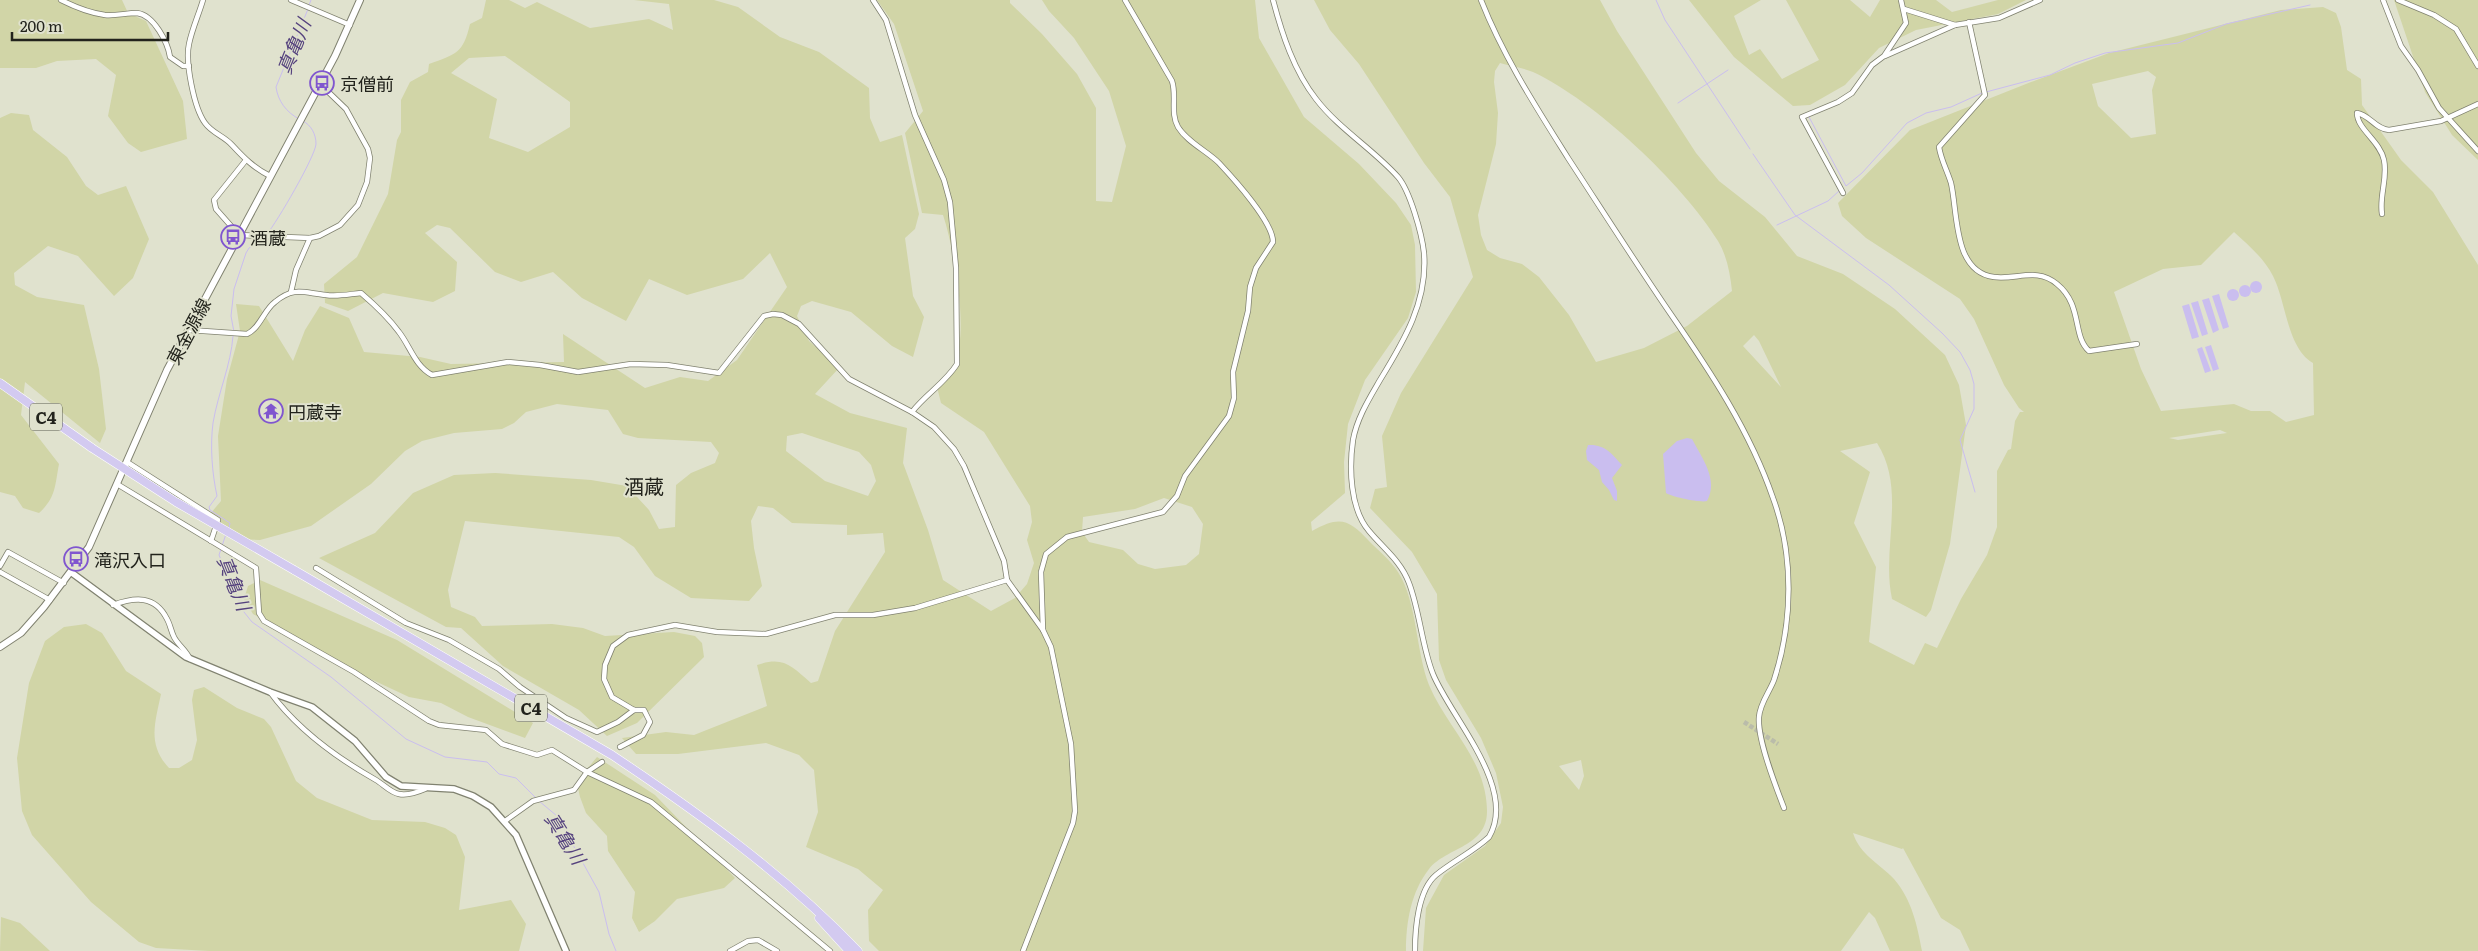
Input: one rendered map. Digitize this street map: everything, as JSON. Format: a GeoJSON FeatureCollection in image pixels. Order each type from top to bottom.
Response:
{"type":"FeatureCollection","features":[{"type":"Feature","properties":{"kind":"highway","name":"C4"},"geometry":{"type":"LineString","coordinates":[[0,383],[92,448],[176,502],[612,755],[662,789],[791,886],[858,951]]}},
{"type":"Feature","properties":{"kind":"highway","name":"C4"},"geometry":{"type":"LineString","coordinates":[[759,862],[811,910],[849,951]]}},
{"type":"Feature","properties":{"kind":"main road","name":"東金源線"},"geometry":{"type":"LineString","coordinates":[[0,647],[21,633],[72,573],[89,547],[167,370],[350,25],[360,0]]}},
{"type":"Feature","properties":{"kind":"street"},"geometry":{"type":"LineString","coordinates":[[61,0],[77,8],[106,15],[138,13],[145,16],[168,44],[170,57],[183,66],[190,66]]}},
{"type":"Feature","properties":{"kind":"street"},"geometry":{"type":"LineString","coordinates":[[203,0],[188,45],[198,106],[206,123],[232,144],[256,170],[270,176]]}},
{"type":"Feature","properties":{"kind":"street"},"geometry":{"type":"LineString","coordinates":[[290,0],[350,25]]}},
{"type":"Feature","properties":{"kind":"street"},"geometry":{"type":"LineString","coordinates":[[873,0],[886,20],[915,115],[944,180],[954,238],[957,364],[952,372],[923,398],[912,412]]}},
{"type":"Feature","properties":{"kind":"street"},"geometry":{"type":"LineString","coordinates":[[1043,630],[1042,572],[1046,554],[1067,537],[1163,512],[1177,496],[1185,476],[1229,416],[1234,398],[1233,372],[1248,311],[1250,287],[1256,268],[1273,242],[1268,226],[1249,200],[1219,164],[1178,127],[1174,114],[1175,96],[1172,81],[1125,0]]}},
{"type":"Feature","properties":{"kind":"street"},"geometry":{"type":"LineString","coordinates":[[1273,0],[1291,54],[1307,87],[1341,126],[1400,179],[1408,195],[1424,252],[1421,288],[1411,327],[1368,400],[1355,432],[1352,462],[1355,502],[1359,517],[1368,530],[1391,554],[1408,581],[1419,615],[1434,676],[1476,749],[1493,790],[1497,810],[1494,829],[1489,837],[1436,875],[1426,888],[1417,927],[1415,951]]}},
{"type":"Feature","properties":{"kind":"street"},"geometry":{"type":"LineString","coordinates":[[1482,0],[1506,55],[1548,126],[1714,379],[1737,418],[1773,498],[1785,543],[1789,596],[1785,632],[1774,681],[1762,703],[1759,728],[1784,808]]}},
{"type":"Feature","properties":{"kind":"street"},"geometry":{"type":"LineString","coordinates":[[1884,56],[1906,23],[1902,0]]}},
{"type":"Feature","properties":{"kind":"street"},"geometry":{"type":"LineString","coordinates":[[1844,193],[1802,117],[1838,102],[1852,93],[1872,66],[1884,56],[1955,25],[1999,18],[2040,0]]}},
{"type":"Feature","properties":{"kind":"street"},"geometry":{"type":"LineString","coordinates":[[2383,0],[2401,46],[2418,70],[2439,108],[2478,152]]}},
{"type":"Feature","properties":{"kind":"street"},"geometry":{"type":"LineString","coordinates":[[2398,0],[2434,15],[2456,29],[2478,66]]}},
{"type":"Feature","properties":{"kind":"street"},"geometry":{"type":"LineString","coordinates":[[1904,9],[1955,25]]}},
{"type":"Feature","properties":{"kind":"street"},"geometry":{"type":"LineString","coordinates":[[1969,22],[1985,95],[1939,147],[1940,158],[1950,182],[1963,251],[1969,262],[1986,274],[1995,277],[2042,275],[2056,282],[2074,303],[2084,346],[2089,351],[2136,344]]}},
{"type":"Feature","properties":{"kind":"street"},"geometry":{"type":"LineString","coordinates":[[246,160],[214,200],[216,209],[239,235],[310,238],[319,236],[340,224],[358,205],[367,182],[370,158],[368,149],[346,109],[319,83]]}},
{"type":"Feature","properties":{"kind":"street"},"geometry":{"type":"LineString","coordinates":[[2382,214],[2380,200],[2385,181],[2384,160],[2378,145],[2357,120],[2357,113],[2364,114],[2381,129],[2389,130],[2409,128],[2448,119],[2478,104]]}},
{"type":"Feature","properties":{"kind":"street"},"geometry":{"type":"LineString","coordinates":[[291,292],[296,270],[310,238]]}},
{"type":"Feature","properties":{"kind":"street"},"geometry":{"type":"LineString","coordinates":[[188,330],[230,334],[252,332],[272,304],[291,292],[298,291],[335,296],[361,293],[399,331],[420,366],[432,374],[508,362],[540,365],[578,372],[631,364],[667,365],[719,373],[764,316],[782,315],[799,324],[849,379],[912,412],[944,437],[964,466],[1004,561],[1007,580],[1043,630],[1053,656],[1069,730],[1075,810],[1073,823],[1023,951]]}},
{"type":"Feature","properties":{"kind":"street"},"geometry":{"type":"LineString","coordinates":[[127,462],[218,520],[211,541]]}},
{"type":"Feature","properties":{"kind":"street"},"geometry":{"type":"LineString","coordinates":[[116,484],[256,568],[259,613],[264,620],[285,634],[354,672],[430,721],[439,725],[486,730],[502,744],[537,755],[552,750],[586,772],[651,802],[830,951]]}},
{"type":"Feature","properties":{"kind":"street"},"geometry":{"type":"LineString","coordinates":[[0,566],[8,552],[64,582]]}},
{"type":"Feature","properties":{"kind":"street"},"geometry":{"type":"LineString","coordinates":[[316,568],[406,623],[449,640],[499,669],[520,688],[566,718],[597,732],[618,722],[634,710]]}},
{"type":"Feature","properties":{"kind":"street"},"geometry":{"type":"LineString","coordinates":[[0,572],[50,600]]}},
{"type":"Feature","properties":{"kind":"street"},"geometry":{"type":"LineString","coordinates":[[72,573],[113,605],[190,659],[312,707],[355,741],[386,776],[401,786],[425,789],[439,787],[462,791],[490,807],[505,821],[522,848],[566,951]]}},
{"type":"Feature","properties":{"kind":"street"},"geometry":{"type":"LineString","coordinates":[[620,747],[643,735],[650,722],[644,710],[634,710],[612,697],[604,678],[605,665],[612,646],[628,635],[675,625],[726,633],[766,634],[835,615],[873,615],[915,608],[1007,580]]}},
{"type":"Feature","properties":{"kind":"street"},"geometry":{"type":"LineString","coordinates":[[113,605],[138,598],[149,600],[159,606],[167,618],[175,639],[186,650],[190,659]]}},
{"type":"Feature","properties":{"kind":"street"},"geometry":{"type":"LineString","coordinates":[[270,692],[282,708],[315,739],[336,753],[351,767],[399,794],[416,793],[425,789]]}},
{"type":"Feature","properties":{"kind":"street"},"geometry":{"type":"LineString","coordinates":[[505,821],[533,801],[574,790],[586,772],[602,762]]}},
{"type":"Feature","properties":{"kind":"street"},"geometry":{"type":"LineString","coordinates":[[730,951],[748,941],[758,940],[777,950]]}},
{"type":"Feature","properties":{"kind":"green space"},"geometry":{"type":"Polygon","coordinates":[[[0,0],[122,0],[128,13],[146,21],[183,101],[187,139],[141,152],[128,143],[108,116],[116,75],[96,59],[57,61],[36,68],[0,68],[0,0]]]}},
{"type":"Feature","properties":{"kind":"green space"},"geometry":{"type":"Polygon","coordinates":[[[486,0],[509,0],[525,8],[537,2],[590,28],[649,19],[673,30],[669,4],[634,0],[714,0],[738,7],[780,37],[819,52],[869,88],[870,118],[880,142],[902,135],[919,214],[915,229],[905,238],[913,296],[924,317],[913,357],[892,346],[851,312],[812,301],[801,306],[797,316],[809,341],[839,368],[815,394],[850,413],[907,428],[903,463],[928,530],[943,580],[991,611],[1015,598],[1027,584],[1034,563],[1027,540],[1032,522],[1030,506],[984,432],[941,403],[937,387],[955,362],[961,330],[955,268],[943,215],[922,213],[905,133],[923,111],[894,24],[877,0],[1010,0],[1010,3],[1042,34],[1077,74],[1096,108],[1096,201],[1112,202],[1126,146],[1109,91],[1074,38],[1049,11],[1042,0],[1255,0],[1259,38],[1304,117],[1359,164],[1396,203],[1411,225],[1415,245],[1416,292],[1408,318],[1365,380],[1348,424],[1344,462],[1345,493],[1311,522],[1312,531],[1330,523],[1344,522],[1350,525],[1385,556],[1398,572],[1409,597],[1421,658],[1429,685],[1473,759],[1485,792],[1486,822],[1481,832],[1474,839],[1437,862],[1429,869],[1418,887],[1409,918],[1406,951],[879,951],[869,941],[868,910],[883,890],[858,869],[806,847],[818,812],[814,770],[799,755],[766,743],[678,754],[636,754],[622,738],[666,732],[694,735],[767,706],[757,665],[766,662],[787,664],[811,683],[818,681],[835,631],[885,552],[883,533],[847,535],[847,525],[792,523],[773,508],[758,506],[751,521],[754,548],[762,586],[749,601],[691,598],[655,576],[634,547],[619,537],[465,521],[448,590],[451,607],[475,617],[482,626],[552,624],[583,628],[605,636],[674,632],[695,636],[702,643],[704,657],[637,723],[607,736],[579,710],[503,666],[461,628],[446,627],[319,558],[375,533],[413,493],[454,475],[495,473],[591,480],[627,486],[649,510],[659,529],[675,527],[676,485],[691,473],[715,463],[719,453],[711,442],[638,438],[623,434],[608,410],[557,404],[526,412],[514,423],[502,429],[454,433],[422,441],[405,451],[371,484],[311,526],[260,540],[237,539],[205,520],[221,501],[218,436],[227,379],[240,331],[236,304],[259,306],[293,361],[305,330],[320,306],[349,318],[364,352],[420,357],[451,364],[564,362],[563,334],[645,388],[680,377],[708,381],[737,360],[787,287],[770,253],[743,279],[687,295],[649,279],[626,321],[582,298],[553,272],[521,282],[495,272],[450,228],[437,225],[425,233],[457,262],[455,291],[433,302],[383,293],[348,311],[325,303],[324,284],[357,257],[388,194],[397,140],[401,132],[401,100],[410,82],[428,72],[429,64],[457,52],[464,42],[470,24],[482,18],[486,0]],[[505,56],[469,58],[451,73],[497,99],[489,138],[528,152],[570,127],[570,102],[505,56]],[[802,433],[787,436],[786,451],[825,481],[868,496],[876,481],[871,465],[859,452],[802,433]],[[1164,498],[1135,509],[1083,517],[1082,532],[1089,542],[1123,550],[1138,564],[1155,569],[1186,565],[1199,554],[1203,524],[1192,507],[1164,498]]]}},
{"type":"Feature","properties":{"kind":"green space"},"geometry":{"type":"Polygon","coordinates":[[[1314,0],[1600,0],[1617,31],[1696,153],[1719,181],[1765,217],[1797,256],[1843,274],[1895,309],[1945,355],[1959,385],[1966,425],[1950,544],[1931,610],[1926,617],[1892,599],[1889,580],[1889,560],[1892,500],[1886,461],[1877,443],[1840,451],[1870,472],[1854,523],[1876,567],[1869,642],[1914,665],[1925,643],[1937,648],[1961,599],[1987,555],[1997,527],[1997,471],[2008,450],[2011,449],[2015,421],[2020,412],[2024,412],[2019,408],[2004,385],[1974,319],[1960,299],[1866,238],[1842,216],[1838,203],[1910,130],[2031,82],[2109,53],[2281,10],[2323,7],[2336,13],[2341,27],[2347,70],[2361,79],[2362,105],[2401,160],[2433,192],[2478,265],[2478,951],[1970,951],[1960,930],[1941,918],[1903,848],[1853,833],[1856,841],[1865,853],[1894,879],[1905,895],[1916,922],[1922,951],[1890,951],[1875,918],[1869,912],[1841,951],[1423,951],[1426,908],[1444,875],[1485,846],[1501,823],[1503,807],[1496,773],[1481,738],[1446,680],[1439,660],[1437,594],[1412,552],[1370,508],[1375,489],[1387,487],[1382,436],[1401,393],[1473,277],[1450,197],[1424,163],[1359,64],[1330,30],[1314,0]],[[1500,63],[1495,71],[1494,82],[1498,113],[1496,144],[1478,215],[1481,235],[1487,250],[1500,258],[1522,264],[1539,277],[1569,315],[1596,362],[1644,348],[1687,326],[1732,291],[1724,253],[1702,218],[1683,194],[1660,170],[1609,123],[1583,102],[1533,72],[1500,63]],[[2148,71],[2092,84],[2098,106],[2131,138],[2156,134],[2152,90],[2156,77],[2148,71]],[[2234,232],[2201,265],[2163,269],[2114,292],[2141,369],[2161,411],[2234,404],[2251,411],[2270,411],[2286,422],[2314,415],[2313,363],[2304,356],[2292,335],[2273,276],[2265,263],[2250,247],[2234,232]],[[1754,335],[1743,346],[1781,387],[1759,341],[1754,335]],[[2220,430],[2169,438],[2178,440],[2227,433],[2220,430]],[[1581,760],[1559,766],[1579,790],[1584,776],[1581,760]]]}},
{"type":"Feature","properties":{"kind":"green space"},"geometry":{"type":"Polygon","coordinates":[[[1689,0],[1761,0],[1734,16],[1749,55],[1760,49],[1782,79],[1819,60],[1786,0],[1850,0],[1870,17],[1880,0],[1936,0],[1952,12],[1998,0],[2026,0],[1998,14],[1916,30],[1879,48],[1845,85],[1810,105],[1793,106],[1734,57],[1689,0]]]}},
{"type":"Feature","properties":{"kind":"green space"},"geometry":{"type":"Polygon","coordinates":[[[2394,0],[2478,0],[2478,160],[2452,135],[2425,92],[2394,0]]]}},
{"type":"Feature","properties":{"kind":"green space"},"geometry":{"type":"Polygon","coordinates":[[[11,113],[29,115],[33,130],[67,157],[86,186],[98,195],[126,186],[149,239],[133,278],[114,296],[78,256],[48,246],[14,273],[15,285],[37,297],[84,305],[99,369],[106,429],[100,443],[25,382],[21,415],[59,464],[52,496],[39,513],[23,508],[15,496],[0,492],[0,118],[11,113]]]}},
{"type":"Feature","properties":{"kind":"green space"},"geometry":{"type":"Polygon","coordinates":[[[260,580],[397,640],[533,723],[525,738],[468,717],[441,703],[409,697],[345,667],[253,614],[244,599],[248,586],[260,580]]]}},
{"type":"Feature","properties":{"kind":"green space"},"geometry":{"type":"Polygon","coordinates":[[[86,624],[102,633],[126,671],[161,694],[154,733],[158,750],[169,768],[179,768],[192,760],[197,740],[192,700],[194,690],[204,687],[237,708],[264,719],[271,727],[296,781],[317,798],[372,820],[425,822],[445,828],[456,835],[465,857],[459,910],[511,900],[526,924],[519,951],[209,951],[156,948],[139,942],[91,902],[32,835],[22,811],[17,758],[29,683],[45,641],[64,627],[86,624]]]}},
{"type":"Feature","properties":{"kind":"green space"},"geometry":{"type":"Polygon","coordinates":[[[597,757],[655,795],[735,878],[724,888],[677,899],[655,921],[639,932],[632,918],[635,892],[608,851],[607,836],[586,813],[580,797],[578,788],[583,774],[597,757]]]}},
{"type":"Feature","properties":{"kind":"green space"},"geometry":{"type":"Polygon","coordinates":[[[1,917],[20,923],[50,951],[0,951],[1,917]]]}},
{"type":"Feature","properties":{"kind":"shaded area"},"geometry":{"type":"Polygon","coordinates":[[[2254,281],[2258,281],[2262,287],[2258,293],[2254,293],[2250,289],[2250,285],[2254,281]]]}},
{"type":"Feature","properties":{"kind":"shaded area"},"geometry":{"type":"Polygon","coordinates":[[[2243,285],[2247,285],[2251,291],[2247,297],[2243,297],[2239,293],[2239,289],[2243,285]]]}},
{"type":"Feature","properties":{"kind":"shaded area"},"geometry":{"type":"Polygon","coordinates":[[[2231,289],[2235,289],[2239,295],[2235,301],[2231,301],[2227,297],[2227,293],[2231,289]]]}},
{"type":"Feature","properties":{"kind":"shaded area"},"geometry":{"type":"Polygon","coordinates":[[[2219,294],[2229,327],[2223,329],[2212,296],[2219,294]]]}},
{"type":"Feature","properties":{"kind":"shaded area"},"geometry":{"type":"Polygon","coordinates":[[[2209,298],[2219,330],[2213,333],[2202,300],[2209,298]]]}},
{"type":"Feature","properties":{"kind":"shaded area"},"geometry":{"type":"Polygon","coordinates":[[[2198,301],[2208,334],[2202,336],[2191,303],[2198,301]]]}},
{"type":"Feature","properties":{"kind":"shaded area"},"geometry":{"type":"Polygon","coordinates":[[[2189,304],[2199,337],[2192,339],[2182,306],[2189,304]]]}},
{"type":"Feature","properties":{"kind":"shaded area"},"geometry":{"type":"Polygon","coordinates":[[[2211,345],[2219,369],[2213,371],[2205,347],[2211,345]]]}},
{"type":"Feature","properties":{"kind":"shaded area"},"geometry":{"type":"Polygon","coordinates":[[[2202,347],[2211,371],[2205,373],[2197,349],[2202,347]]]}},
{"type":"Feature","properties":{"kind":"shaded area"},"geometry":{"type":"Polygon","coordinates":[[[1687,438],[1692,439],[1708,469],[1711,485],[1707,501],[1686,499],[1666,493],[1663,454],[1677,441],[1687,438]]]}},
{"type":"Feature","properties":{"kind":"shaded area"},"geometry":{"type":"Polygon","coordinates":[[[1588,445],[1604,448],[1622,465],[1612,478],[1617,491],[1617,501],[1614,500],[1602,482],[1599,470],[1587,460],[1586,451],[1588,445]]]}},
{"type":"Feature","properties":{"kind":"waterway","name":"真亀川"},"geometry":{"type":"LineString","coordinates":[[309,5],[311,0]]}},
{"type":"Feature","properties":{"kind":"waterway"},"geometry":{"type":"LineString","coordinates":[[1656,0],[1665,20],[1750,149]]}},
{"type":"Feature","properties":{"kind":"waterway"},"geometry":{"type":"LineString","coordinates":[[1986,92],[2050,75],[2075,63],[2105,53],[2178,43],[2226,24],[2310,5]]}},
{"type":"Feature","properties":{"kind":"waterway","name":"真亀川"},"geometry":{"type":"LineString","coordinates":[[299,119],[283,106],[276,87],[308,9]]}},
{"type":"Feature","properties":{"kind":"waterway"},"geometry":{"type":"LineString","coordinates":[[1678,103],[1728,70]]}},
{"type":"Feature","properties":{"kind":"waterway"},"geometry":{"type":"LineString","coordinates":[[1809,117],[1846,186],[1862,173],[1907,123],[1926,113],[1951,107],[1982,93]]}},
{"type":"Feature","properties":{"kind":"waterway","name":"真亀川"},"geometry":{"type":"LineString","coordinates":[[267,234],[295,189],[314,151],[316,144],[314,133],[311,127],[303,121]]}},
{"type":"Feature","properties":{"kind":"waterway"},"geometry":{"type":"LineString","coordinates":[[1753,154],[1795,215],[1889,285],[1960,352],[1970,370],[1974,384],[1974,409],[1960,440],[1975,492]]}},
{"type":"Feature","properties":{"kind":"waterway"},"geometry":{"type":"LineString","coordinates":[[1777,225],[1828,201],[1839,191]]}},
{"type":"Feature","properties":{"kind":"waterway","name":"真亀川"},"geometry":{"type":"LineString","coordinates":[[234,332],[231,316],[234,289],[246,253],[249,248],[263,239]]}},
{"type":"Feature","properties":{"kind":"waterway","name":"真亀川"},"geometry":{"type":"LineString","coordinates":[[229,528],[230,523],[210,510],[209,507],[217,496],[212,459],[213,423],[230,358],[233,336]]}},
{"type":"Feature","properties":{"kind":"waterway","name":"真亀川"},"geometry":{"type":"LineString","coordinates":[[226,534],[219,555],[244,612],[252,622],[331,677],[406,739],[445,757],[487,762],[499,774],[516,778],[536,798]]}},
{"type":"Feature","properties":{"kind":"waterway","name":"真亀川"},"geometry":{"type":"LineString","coordinates":[[539,801],[557,816],[599,892],[609,934],[616,951]]}},
{"type":"Feature","properties":{"kind":"tunnel"},"geometry":{"type":"LineString","coordinates":[[1744,722],[1778,744]]}},
{"type":"Feature","properties":{"kind":"place","name":"京僧前"},"geometry":{"type":"Point","coordinates":[322,83]}},
{"type":"Feature","properties":{"kind":"place","name":"酒蔵"},"geometry":{"type":"Point","coordinates":[233,237]}},
{"type":"Feature","properties":{"kind":"place","name":"円蔵寺"},"geometry":{"type":"Point","coordinates":[271,411]}},
{"type":"Feature","properties":{"kind":"place","name":"滝沢入口"},"geometry":{"type":"Point","coordinates":[76,559]}},
{"type":"Feature","properties":{"kind":"district","name":"酒蔵"},"geometry":{"type":"Point","coordinates":[644,485]}}]}
